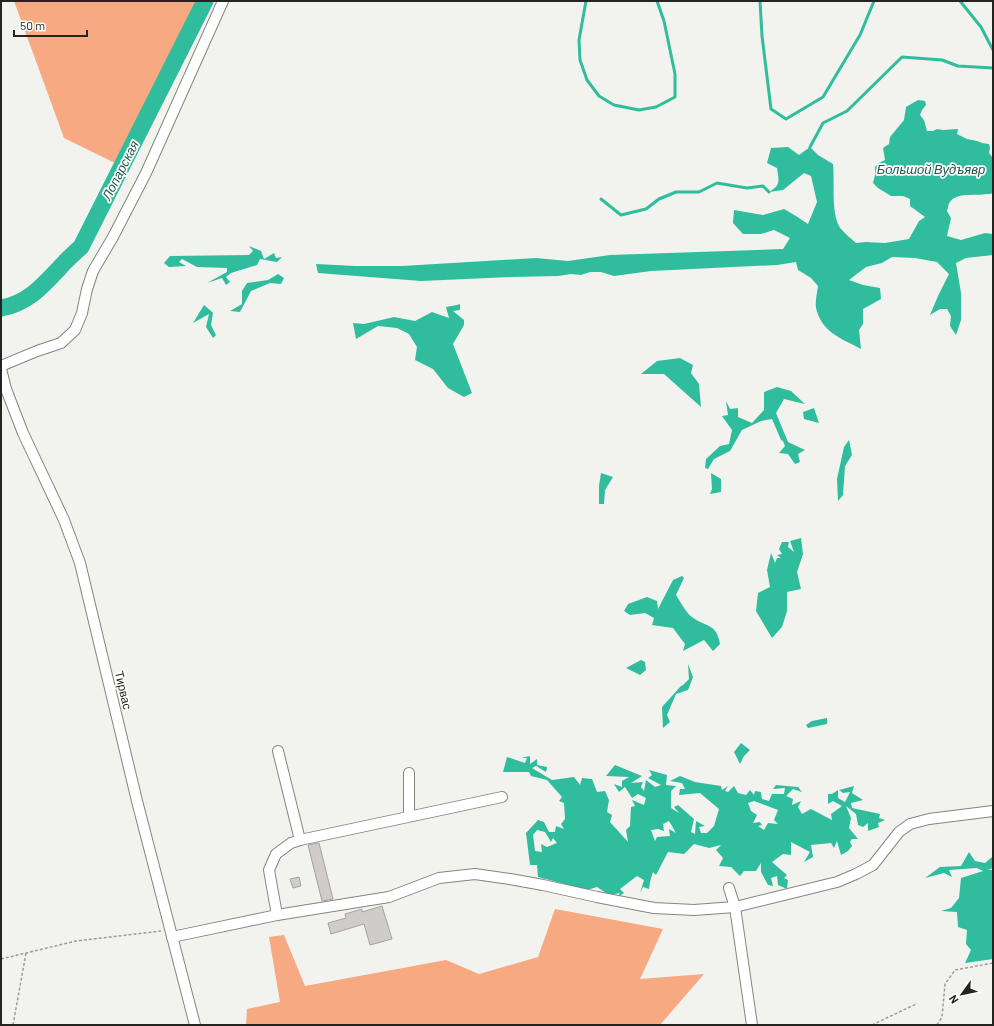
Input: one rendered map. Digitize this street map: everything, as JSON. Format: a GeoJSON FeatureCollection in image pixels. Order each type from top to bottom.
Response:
{"type":"FeatureCollection","features":[{"type":"Feature","properties":{"kind":"street"},"geometry":{"type":"LineString","coordinates":[[1,366],[61,343],[75,330],[82,313],[87,289],[93,271],[113,237],[146,173],[223,1]]}},
{"type":"Feature","properties":{"kind":"street","name":"Тирвас"},"geometry":{"type":"LineString","coordinates":[[1,369],[6,389],[23,433],[64,520],[80,564],[137,801],[195,1025]]}},
{"type":"Feature","properties":{"kind":"street"},"geometry":{"type":"LineString","coordinates":[[278,751],[300,840]]}},
{"type":"Feature","properties":{"kind":"street"},"geometry":{"type":"LineString","coordinates":[[409,773],[409,816]]}},
{"type":"Feature","properties":{"kind":"street"},"geometry":{"type":"LineString","coordinates":[[277,915],[269,870],[276,854],[292,843],[409,816],[502,797]]}},
{"type":"Feature","properties":{"kind":"street"},"geometry":{"type":"LineString","coordinates":[[171,933],[389,897],[439,878],[475,874],[543,885],[654,908],[694,910],[735,908],[837,882],[856,874],[873,865],[899,832],[910,824],[929,819],[993,811]]}},
{"type":"Feature","properties":{"kind":"street"},"geometry":{"type":"LineString","coordinates":[[729,888],[735,908],[752,1025]]}},
{"type":"Feature","properties":{"kind":"path"},"geometry":{"type":"LineString","coordinates":[[1,959],[76,941],[171,933]]}},
{"type":"Feature","properties":{"kind":"path"},"geometry":{"type":"LineString","coordinates":[[13,1025],[26,953]]}},
{"type":"Feature","properties":{"kind":"path"},"geometry":{"type":"LineString","coordinates":[[936,1025],[942,1017],[945,984],[955,970],[993,963]]}},
{"type":"Feature","properties":{"kind":"path"},"geometry":{"type":"LineString","coordinates":[[872,1025],[916,1004]]}},
{"type":"Feature","properties":{"kind":"shaded area"},"geometry":{"type":"Polygon","coordinates":[[[14,1],[205,1],[121,166],[64,138],[14,1]]]}},
{"type":"Feature","properties":{"kind":"shaded area"},"geometry":{"type":"Polygon","coordinates":[[[555,909],[663,929],[640,979],[704,974],[660,1025],[246,1025],[247,1009],[280,1002],[269,937],[284,935],[305,986],[446,960],[479,974],[538,957],[555,909]]]}},
{"type":"Feature","properties":{"kind":"water","name":"Большой Вудъявр"},"geometry":{"type":"Polygon","coordinates":[[[918,100],[925,101],[926,105],[920,115],[924,120],[927,131],[937,129],[958,129],[957,134],[967,139],[989,144],[989,153],[993,158],[993,193],[964,195],[958,197],[950,202],[947,211],[951,218],[947,236],[961,240],[985,233],[993,234],[993,255],[966,258],[956,263],[961,293],[961,320],[956,335],[950,326],[951,316],[947,309],[940,309],[930,315],[949,274],[937,262],[915,258],[892,257],[882,263],[866,267],[849,280],[863,285],[880,288],[881,299],[863,309],[863,324],[859,330],[861,349],[833,334],[823,323],[816,308],[818,286],[811,278],[798,270],[796,262],[777,265],[651,271],[614,276],[601,272],[590,272],[581,275],[571,274],[558,276],[421,281],[318,273],[316,264],[402,266],[536,258],[568,261],[610,255],[783,249],[790,238],[774,230],[761,234],[743,234],[733,223],[734,210],[763,215],[784,209],[808,224],[817,202],[811,176],[804,173],[783,190],[769,192],[776,187],[779,179],[777,168],[767,163],[771,148],[788,147],[799,155],[810,147],[818,155],[833,164],[834,208],[838,224],[845,234],[856,243],[885,243],[909,239],[919,221],[925,217],[910,206],[910,199],[903,196],[891,196],[873,183],[875,167],[885,160],[883,148],[889,144],[890,137],[904,120],[906,107],[918,100]]]}},
{"type":"Feature","properties":{"kind":"water"},"geometry":{"type":"Polygon","coordinates":[[[249,246],[261,251],[264,259],[274,253],[276,258],[282,257],[277,262],[260,259],[257,265],[231,273],[226,277],[230,282],[226,285],[222,278],[207,283],[227,272],[227,268],[197,267],[182,259],[179,262],[186,266],[169,267],[164,263],[170,256],[249,255],[253,251],[249,246]]]}},
{"type":"Feature","properties":{"kind":"water"},"geometry":{"type":"Polygon","coordinates":[[[278,274],[284,278],[281,284],[270,283],[251,291],[240,312],[230,311],[242,304],[242,291],[247,283],[268,280],[278,274]]]}},
{"type":"Feature","properties":{"kind":"water"},"geometry":{"type":"Polygon","coordinates":[[[460,304],[460,310],[453,311],[464,320],[464,325],[453,344],[472,393],[464,397],[448,388],[433,369],[415,360],[417,347],[409,334],[397,328],[378,326],[356,339],[353,323],[364,324],[394,317],[415,321],[432,312],[449,318],[446,307],[460,304]]]}},
{"type":"Feature","properties":{"kind":"water"},"geometry":{"type":"Polygon","coordinates":[[[204,305],[213,313],[211,325],[216,335],[213,338],[206,327],[209,314],[193,323],[204,305]]]}},
{"type":"Feature","properties":{"kind":"water"},"geometry":{"type":"Polygon","coordinates":[[[680,358],[693,365],[691,373],[699,384],[701,407],[664,374],[641,374],[657,361],[680,358]]]}},
{"type":"Feature","properties":{"kind":"water"},"geometry":{"type":"Polygon","coordinates":[[[777,387],[791,391],[805,404],[784,399],[776,413],[788,442],[805,450],[798,454],[800,462],[795,464],[788,454],[779,453],[785,446],[772,419],[761,421],[742,430],[730,451],[714,459],[708,469],[705,468],[706,459],[720,446],[729,444],[732,430],[722,416],[728,415],[726,401],[730,409],[738,408],[738,417],[752,423],[764,410],[764,392],[777,387]]]}},
{"type":"Feature","properties":{"kind":"water"},"geometry":{"type":"Polygon","coordinates":[[[814,408],[819,423],[804,419],[803,412],[814,408]]]}},
{"type":"Feature","properties":{"kind":"water"},"geometry":{"type":"Polygon","coordinates":[[[849,440],[852,455],[845,466],[843,495],[838,501],[837,479],[844,447],[849,440]]]}},
{"type":"Feature","properties":{"kind":"water"},"geometry":{"type":"Polygon","coordinates":[[[601,473],[613,477],[605,490],[604,504],[599,504],[601,473]]]}},
{"type":"Feature","properties":{"kind":"water"},"geometry":{"type":"Polygon","coordinates":[[[711,473],[721,479],[721,492],[710,494],[712,489],[711,473]]]}},
{"type":"Feature","properties":{"kind":"water"},"geometry":{"type":"Polygon","coordinates":[[[801,538],[803,554],[797,572],[801,589],[787,592],[787,611],[782,627],[772,638],[756,611],[758,593],[770,587],[767,570],[771,553],[775,563],[777,558],[781,558],[777,555],[782,554],[779,549],[782,542],[789,542],[788,547],[794,552],[790,541],[801,538]]]}},
{"type":"Feature","properties":{"kind":"water"},"geometry":{"type":"Polygon","coordinates":[[[682,576],[684,578],[676,595],[685,610],[690,615],[710,626],[716,632],[720,644],[713,651],[704,640],[683,651],[685,644],[673,628],[652,625],[654,618],[645,613],[630,615],[624,611],[628,604],[647,597],[657,601],[658,609],[673,580],[682,576]]]}},
{"type":"Feature","properties":{"kind":"water"},"geometry":{"type":"Polygon","coordinates":[[[641,660],[645,662],[646,670],[640,675],[626,668],[641,660]]]}},
{"type":"Feature","properties":{"kind":"water"},"geometry":{"type":"Polygon","coordinates":[[[688,664],[693,677],[688,690],[676,694],[667,715],[670,722],[663,728],[662,707],[689,679],[688,664]]]}},
{"type":"Feature","properties":{"kind":"water"},"geometry":{"type":"Polygon","coordinates":[[[827,718],[827,724],[808,728],[806,725],[812,721],[827,718]]]}},
{"type":"Feature","properties":{"kind":"water"},"geometry":{"type":"Polygon","coordinates":[[[741,743],[750,750],[744,756],[740,764],[734,752],[741,743]]]}},
{"type":"Feature","properties":{"kind":"water"},"geometry":{"type":"Polygon","coordinates":[[[530,756],[530,764],[537,759],[537,765],[547,767],[546,772],[536,766],[532,768],[552,780],[574,777],[580,785],[582,778],[592,779],[597,792],[605,791],[609,800],[607,812],[612,815],[610,822],[628,842],[626,830],[630,826],[631,807],[635,806],[632,800],[644,805],[646,798],[638,794],[632,798],[625,787],[619,792],[614,784],[622,787],[622,781],[629,777],[606,776],[615,765],[642,776],[631,783],[643,782],[641,787],[644,791],[646,780],[655,787],[661,785],[648,778],[652,775],[649,770],[667,775],[666,785],[676,786],[671,791],[671,808],[679,813],[674,807],[678,805],[694,819],[691,832],[695,834],[696,821],[705,826],[699,827],[701,833],[707,833],[714,826],[719,809],[700,793],[679,795],[680,789],[685,789],[682,783],[670,781],[680,776],[695,782],[721,786],[722,790],[728,786],[725,791],[728,792],[734,786],[738,793],[746,795],[750,790],[754,795],[755,791],[761,792],[762,799],[769,801],[772,794],[784,794],[785,788],[773,789],[776,785],[798,787],[802,792],[793,789],[786,796],[793,799],[792,805],[801,801],[798,807],[802,814],[811,809],[832,820],[831,814],[842,806],[833,801],[828,804],[828,794],[832,794],[838,790],[838,798],[845,802],[850,792],[843,793],[839,790],[854,786],[852,793],[863,800],[851,803],[852,808],[880,814],[879,818],[885,820],[878,823],[879,827],[868,831],[868,823],[863,827],[858,825],[856,814],[846,806],[851,818],[849,828],[858,839],[852,839],[850,842],[852,846],[848,851],[841,855],[837,841],[834,848],[831,843],[811,845],[813,857],[804,862],[810,852],[791,842],[791,855],[783,854],[772,862],[787,875],[784,878],[788,880],[787,889],[778,885],[777,876],[771,878],[773,886],[768,885],[761,872],[761,863],[756,871],[744,871],[740,876],[731,867],[719,866],[723,858],[716,850],[721,845],[709,848],[694,844],[684,854],[668,852],[656,875],[653,872],[649,889],[643,887],[640,893],[644,880],[637,876],[620,889],[624,893],[618,897],[620,893],[609,895],[597,887],[587,890],[538,877],[537,865],[530,865],[526,833],[538,820],[544,822],[549,832],[555,832],[556,826],[564,829],[561,824],[565,819],[564,803],[559,801],[562,797],[547,780],[531,776],[529,772],[503,772],[507,757],[525,763],[527,758],[521,758],[530,756]],[[754,801],[748,803],[751,811],[757,815],[753,823],[760,822],[762,825],[758,826],[764,830],[768,823],[778,824],[774,820],[778,810],[754,801]],[[669,821],[663,824],[664,831],[658,829],[651,830],[655,841],[657,837],[670,836],[669,829],[676,833],[669,821]],[[537,830],[533,835],[535,851],[542,852],[541,844],[547,847],[557,843],[553,838],[551,842],[545,832],[537,830]]]}},
{"type":"Feature","properties":{"kind":"water"},"geometry":{"type":"Polygon","coordinates":[[[969,852],[975,861],[985,863],[993,857],[993,868],[988,870],[993,870],[993,959],[965,963],[971,950],[966,944],[967,930],[958,927],[957,912],[941,911],[951,908],[959,898],[961,878],[983,871],[977,868],[949,870],[952,877],[944,873],[925,878],[940,867],[961,866],[969,852]]]}},
{"type":"Feature","properties":{"kind":"building"},"geometry":{"type":"Polygon","coordinates":[[[319,843],[333,899],[322,901],[308,845],[319,843]]]}},
{"type":"Feature","properties":{"kind":"building"},"geometry":{"type":"Polygon","coordinates":[[[299,877],[301,886],[293,888],[290,879],[299,877]]]}},
{"type":"Feature","properties":{"kind":"building"},"geometry":{"type":"Polygon","coordinates":[[[382,906],[392,939],[370,945],[364,924],[331,934],[328,923],[346,918],[345,914],[362,909],[362,912],[382,906]]]}},
{"type":"Feature","properties":{"kind":"waterway","name":"Лопарская"},"geometry":{"type":"LineString","coordinates":[[1,308],[21,302],[37,291],[81,247],[205,1]]}},
{"type":"Feature","properties":{"kind":"waterway"},"geometry":{"type":"LineString","coordinates":[[586,1],[579,40],[580,60],[587,80],[599,96],[614,105],[639,110],[656,107],[675,97],[675,74],[664,21],[657,1]]}},
{"type":"Feature","properties":{"kind":"waterway"},"geometry":{"type":"LineString","coordinates":[[760,1],[762,36],[771,109],[786,119],[823,97],[860,35],[874,1]]}},
{"type":"Feature","properties":{"kind":"waterway"},"geometry":{"type":"LineString","coordinates":[[960,1],[981,27],[993,50]]}},
{"type":"Feature","properties":{"kind":"waterway"},"geometry":{"type":"LineString","coordinates":[[810,147],[823,123],[847,111],[902,57],[942,60],[958,66],[993,68]]}},
{"type":"Feature","properties":{"kind":"waterway"},"geometry":{"type":"LineString","coordinates":[[601,199],[621,215],[646,209],[659,199],[676,192],[699,192],[717,183],[747,188],[763,186],[769,192]]}}]}
